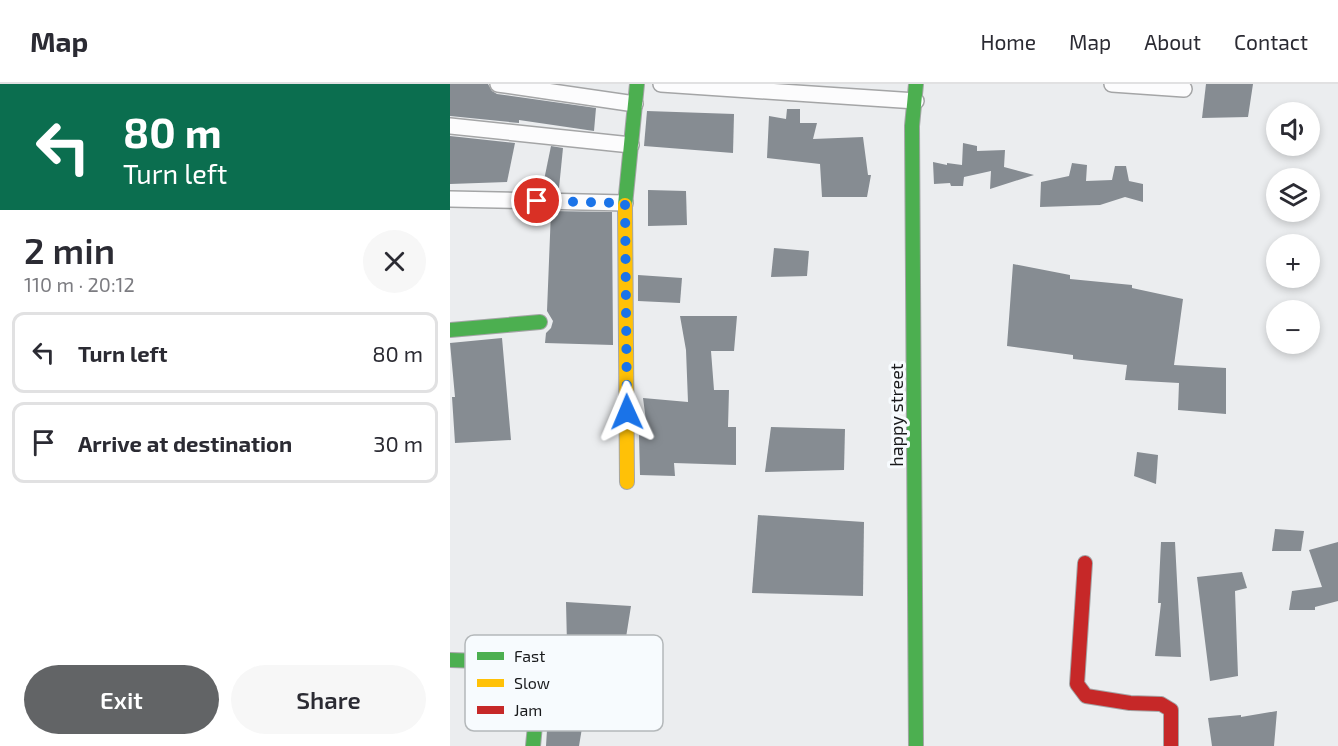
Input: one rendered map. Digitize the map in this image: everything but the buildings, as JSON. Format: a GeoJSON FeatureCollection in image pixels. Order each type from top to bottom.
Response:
{"type":"FeatureCollection","features":[{"type":"Feature","properties":{"kind":"street"},"geometry":{"type":"LineString","coordinates":[[498,84],[635,104]]}},
{"type":"Feature","properties":{"kind":"street"},"geometry":{"type":"LineString","coordinates":[[627,482],[625,203],[637,84]]}},
{"type":"Feature","properties":{"kind":"street"},"geometry":{"type":"LineString","coordinates":[[661,84],[915,101]]}},
{"type":"Feature","properties":{"kind":"street","name":"happy street"},"geometry":{"type":"LineString","coordinates":[[916,84],[912,137],[916,746]]}},
{"type":"Feature","properties":{"kind":"street"},"geometry":{"type":"LineString","coordinates":[[1112,84],[1184,89]]}},
{"type":"Feature","properties":{"kind":"street"},"geometry":{"type":"LineString","coordinates":[[450,126],[631,145]]}},
{"type":"Feature","properties":{"kind":"street"},"geometry":{"type":"LineString","coordinates":[[450,199],[625,203]]}},
{"type":"Feature","properties":{"kind":"street"},"geometry":{"type":"LineString","coordinates":[[450,330],[540,322]]}},
{"type":"Feature","properties":{"kind":"street"},"geometry":{"type":"LineString","coordinates":[[1084,562],[1077,684],[1086,696],[1130,703],[1161,704],[1171,710],[1171,746]]}},
{"type":"Feature","properties":{"kind":"street"},"geometry":{"type":"LineString","coordinates":[[450,660],[465,660]]}},
{"type":"Feature","properties":{"kind":"street"},"geometry":{"type":"LineString","coordinates":[[533,746],[534,731]]}},
{"type":"Feature","properties":{"kind":"traffic: fast"},"geometry":{"type":"LineString","coordinates":[[625,205],[637,84]]}},
{"type":"Feature","properties":{"kind":"traffic: fast"},"geometry":{"type":"LineString","coordinates":[[916,84],[912,126],[916,746]]}},
{"type":"Feature","properties":{"kind":"traffic: fast"},"geometry":{"type":"LineString","coordinates":[[450,330],[540,322]]}},
{"type":"Feature","properties":{"kind":"traffic: fast"},"geometry":{"type":"LineString","coordinates":[[450,660],[465,660]]}},
{"type":"Feature","properties":{"kind":"traffic: fast"},"geometry":{"type":"LineString","coordinates":[[533,746],[534,731]]}},
{"type":"Feature","properties":{"kind":"traffic: slow"},"geometry":{"type":"LineString","coordinates":[[625,205],[627,482]]}},
{"type":"Feature","properties":{"kind":"traffic: jam"},"geometry":{"type":"LineString","coordinates":[[1085,563],[1077,684],[1086,696],[1130,703],[1161,704],[1171,710],[1171,746]]}},
{"type":"Feature","properties":{"kind":"route"},"geometry":{"type":"LineString","coordinates":[[537,201],[625,203],[627,412]]}}]}
